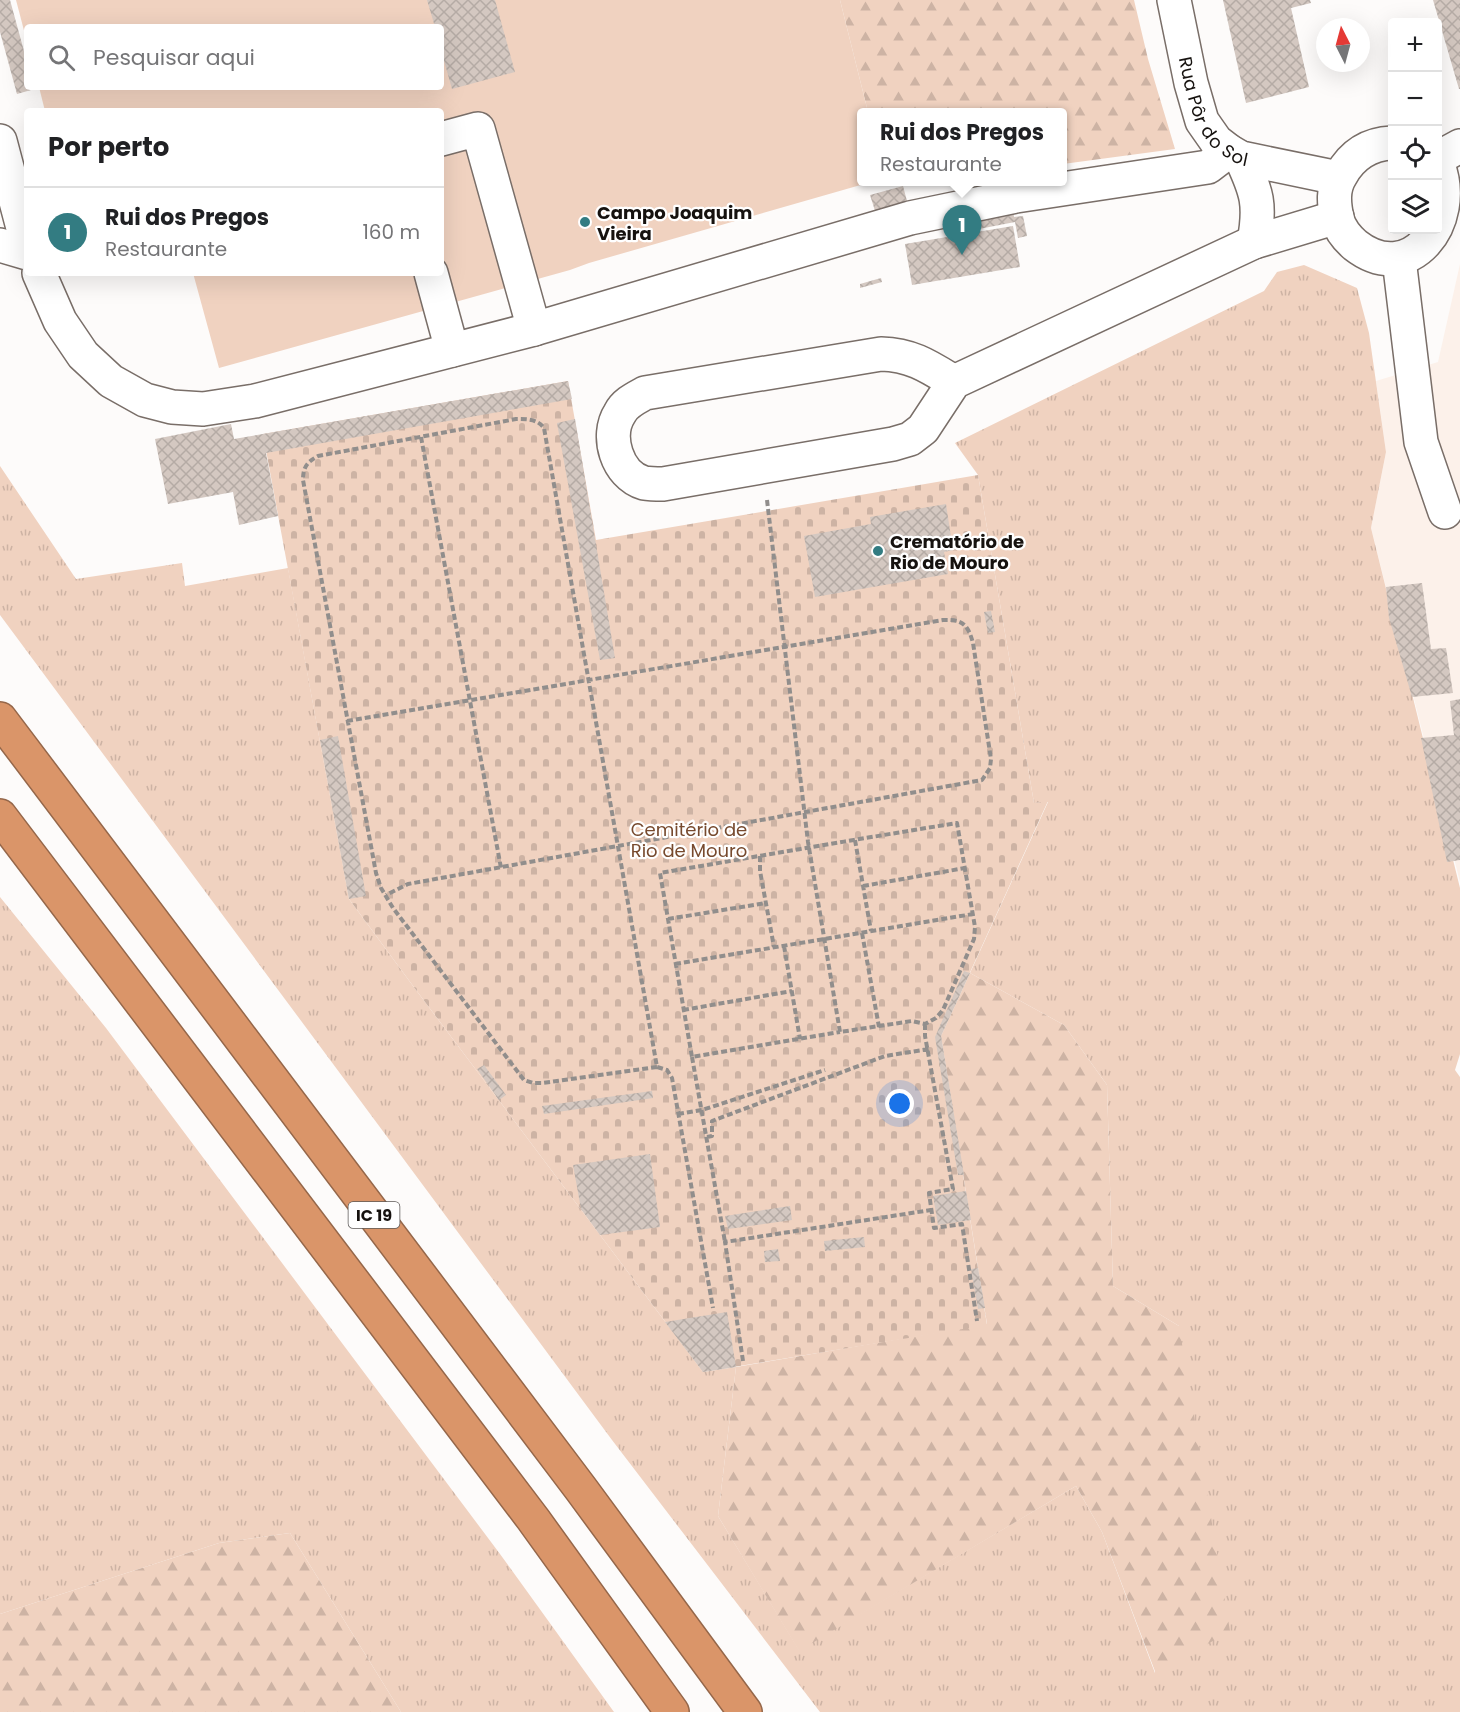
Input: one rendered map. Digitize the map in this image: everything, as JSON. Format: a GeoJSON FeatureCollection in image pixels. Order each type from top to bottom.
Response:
{"type":"FeatureCollection","features":[{"type":"Feature","properties":{"kind":"highway","name":"IC 19"},"geometry":{"type":"LineString","coordinates":[[0,719],[581,1489],[745,1712]]}},
{"type":"Feature","properties":{"kind":"highway"},"geometry":{"type":"LineString","coordinates":[[0,816],[533,1519],[672,1712]]}},
{"type":"Feature","properties":{"kind":"street","name":"Rua Pôr do Sol"},"geometry":{"type":"LineString","coordinates":[[1174,0],[1191,83],[1207,132],[1235,154],[1338,178]]}},
{"type":"Feature","properties":{"kind":"street"},"geometry":{"type":"LineString","coordinates":[[444,138],[478,129],[534,329]]}},
{"type":"Feature","properties":{"kind":"street"},"geometry":{"type":"LineString","coordinates":[[0,141],[24,232]]}},
{"type":"Feature","properties":{"kind":"street"},"geometry":{"type":"LineString","coordinates":[[1388,143],[1363,150],[1348,162],[1338,178],[1334,192],[1334,206],[1339,224],[1348,240],[1363,251],[1380,258],[1399,259],[1416,254],[1432,244],[1443,229],[1450,212],[1450,193],[1442,172]]}},
{"type":"Feature","properties":{"kind":"street"},"geometry":{"type":"LineString","coordinates":[[1442,155],[1460,146]]}},
{"type":"Feature","properties":{"kind":"street"},"geometry":{"type":"LineString","coordinates":[[40,276],[60,321],[83,355],[111,381],[145,400],[203,409],[255,401],[534,329],[910,218],[1016,196],[1208,167],[1235,154],[1255,187],[1258,220],[1254,242]]}},
{"type":"Feature","properties":{"kind":"street"},"geometry":{"type":"LineString","coordinates":[[954,382],[918,360],[900,355],[881,354],[645,393],[630,402],[620,413],[614,428],[615,449],[620,463],[630,475],[645,483],[663,484],[910,439],[922,429],[954,382],[1254,242],[1337,217]]}},
{"type":"Feature","properties":{"kind":"street"},"geometry":{"type":"LineString","coordinates":[[0,245],[24,252]]}},
{"type":"Feature","properties":{"kind":"street"},"geometry":{"type":"LineString","coordinates":[[1399,259],[1421,442],[1445,512]]}},
{"type":"Feature","properties":{"kind":"street"},"geometry":{"type":"LineString","coordinates":[[432,276],[452,350]]}},
{"type":"Feature","properties":{"kind":"path"},"geometry":{"type":"LineString","coordinates":[[657,1067],[544,428],[540,422],[531,419],[516,419],[318,456],[306,463],[303,480],[376,873],[386,896],[422,947],[524,1080],[543,1083],[657,1067],[666,1070],[672,1078],[713,1308]]}},
{"type":"Feature","properties":{"kind":"path"},"geometry":{"type":"LineString","coordinates":[[421,437],[501,868]]}},
{"type":"Feature","properties":{"kind":"path"},"geometry":{"type":"LineString","coordinates":[[763,467],[809,848],[840,1032]]}},
{"type":"Feature","properties":{"kind":"path"},"geometry":{"type":"LineString","coordinates":[[347,722],[943,620],[954,619],[962,622],[973,644],[991,759],[990,768],[982,780],[408,884],[386,896]]}},
{"type":"Feature","properties":{"kind":"path"},"geometry":{"type":"LineString","coordinates":[[692,1057],[912,1021],[925,1024],[936,1018],[943,1010],[975,933],[957,823],[660,873],[683,1010],[726,1242],[743,1361]]}},
{"type":"Feature","properties":{"kind":"path"},"geometry":{"type":"LineString","coordinates":[[855,840],[871,931]]}},
{"type":"Feature","properties":{"kind":"path"},"geometry":{"type":"LineString","coordinates":[[760,856],[760,871],[774,947]]}},
{"type":"Feature","properties":{"kind":"path"},"geometry":{"type":"LineString","coordinates":[[863,886],[964,868]]}},
{"type":"Feature","properties":{"kind":"path"},"geometry":{"type":"LineString","coordinates":[[668,919],[766,903]]}},
{"type":"Feature","properties":{"kind":"path"},"geometry":{"type":"LineString","coordinates":[[675,964],[973,914]]}},
{"type":"Feature","properties":{"kind":"path"},"geometry":{"type":"LineString","coordinates":[[862,933],[879,1027]]}},
{"type":"Feature","properties":{"kind":"path"},"geometry":{"type":"LineString","coordinates":[[784,946],[800,1039]]}},
{"type":"Feature","properties":{"kind":"path"},"geometry":{"type":"LineString","coordinates":[[683,1010],[792,991]]}},
{"type":"Feature","properties":{"kind":"path"},"geometry":{"type":"LineString","coordinates":[[925,1024],[925,1036],[953,1189],[928,1193],[934,1228],[962,1224],[977,1321]]}},
{"type":"Feature","properties":{"kind":"path"},"geometry":{"type":"LineString","coordinates":[[707,1137],[712,1136],[712,1121],[885,1056],[928,1049]]}},
{"type":"Feature","properties":{"kind":"path"},"geometry":{"type":"LineString","coordinates":[[678,1114],[702,1110],[825,1070]]}},
{"type":"Feature","properties":{"kind":"path"},"geometry":{"type":"LineString","coordinates":[[726,1242],[931,1210]]}},
{"type":"Feature","properties":{"kind":"shaded area"},"geometry":{"type":"Polygon","coordinates":[[[1460,264],[1460,882],[1371,528],[1386,452],[1376,381],[1438,362],[1460,264]]]}},
{"type":"Feature","properties":{"kind":"green space","name":"Campo Joaquim Vieira"},"geometry":{"type":"Polygon","coordinates":[[[16,0],[840,0],[867,108],[857,108],[857,186],[570,270],[219,368],[194,276],[444,276],[444,108],[44,108],[40,90],[444,90],[444,24],[24,24],[24,31],[16,0]]]}},
{"type":"Feature","properties":{"kind":"green space"},"geometry":{"type":"Polygon","coordinates":[[[840,0],[1134,0],[1148,59],[1175,149],[1067,163],[1067,108],[867,108],[840,0]]]}},
{"type":"Feature","properties":{"kind":"green space"},"geometry":{"type":"Polygon","coordinates":[[[1304,265],[1357,288],[1369,333],[1386,452],[1371,528],[1460,888],[1460,1054],[1455,1070],[1460,1077],[1460,1712],[820,1712],[612,1440],[0,615],[0,466],[76,579],[182,563],[185,586],[288,568],[349,899],[703,1372],[736,1367],[718,1516],[799,1650],[1076,1486],[1102,1532],[1155,1673],[1179,1326],[1113,1286],[1107,1085],[1064,1025],[970,973],[1048,802],[1034,803],[978,475],[955,443],[1264,291],[1277,272],[1304,265]]]}},
{"type":"Feature","properties":{"kind":"green space","name":"Cemitério de Rio de Mouro"},"geometry":{"type":"Polygon","coordinates":[[[568,381],[596,540],[978,475],[1034,803],[1048,801],[941,1036],[987,1325],[703,1372],[349,899],[263,434],[568,381]]]}},
{"type":"Feature","properties":{"kind":"green space"},"geometry":{"type":"Polygon","coordinates":[[[0,897],[106,1028],[500,1554],[614,1712],[401,1712],[290,1533],[219,1543],[0,1614],[0,897]]]}},
{"type":"Feature","properties":{"kind":"green space"},"geometry":{"type":"Polygon","coordinates":[[[970,973],[1064,1025],[1107,1085],[1113,1286],[1179,1326],[1230,1631],[1156,1674],[1102,1532],[1076,1486],[799,1651],[718,1516],[736,1367],[987,1324],[941,1036],[970,973]]]}},
{"type":"Feature","properties":{"kind":"green space"},"geometry":{"type":"Polygon","coordinates":[[[290,1533],[401,1712],[0,1712],[0,1614],[219,1543],[290,1533]]]}},
{"type":"Feature","properties":{"kind":"building"},"geometry":{"type":"Polygon","coordinates":[[[0,0],[10,0],[24,51],[24,90],[31,90],[17,94],[0,32],[0,0]]]}},
{"type":"Feature","properties":{"kind":"building"},"geometry":{"type":"Polygon","coordinates":[[[427,0],[495,0],[515,72],[452,89],[444,61],[444,24],[434,24],[427,0]]]}},
{"type":"Feature","properties":{"kind":"building"},"geometry":{"type":"Polygon","coordinates":[[[1223,0],[1310,0],[1311,3],[1291,8],[1309,87],[1246,103],[1223,0]]]}},
{"type":"Feature","properties":{"kind":"building"},"geometry":{"type":"Polygon","coordinates":[[[1433,0],[1460,0],[1460,89],[1442,31],[1442,18],[1438,18],[1433,0]]]}},
{"type":"Feature","properties":{"kind":"building"},"geometry":{"type":"Polygon","coordinates":[[[903,186],[907,201],[895,205],[897,208],[876,214],[870,195],[903,186]]]}},
{"type":"Feature","properties":{"kind":"building"},"geometry":{"type":"Polygon","coordinates":[[[1013,207],[1014,217],[1023,216],[1027,236],[1018,238],[1015,222],[948,235],[945,221],[1013,207]]]}},
{"type":"Feature","properties":{"kind":"building"},"geometry":{"type":"Polygon","coordinates":[[[1013,226],[1020,267],[912,285],[905,244],[1013,226]]]}},
{"type":"Feature","properties":{"kind":"building"},"geometry":{"type":"Polygon","coordinates":[[[881,278],[882,282],[860,288],[860,284],[881,278]]]}},
{"type":"Feature","properties":{"kind":"building"},"geometry":{"type":"Polygon","coordinates":[[[568,381],[572,399],[266,453],[278,516],[239,525],[233,492],[168,504],[155,439],[231,424],[234,439],[568,381]]]}},
{"type":"Feature","properties":{"kind":"building"},"geometry":{"type":"Polygon","coordinates":[[[575,419],[615,658],[600,660],[557,423],[575,419]]]}},
{"type":"Feature","properties":{"kind":"building","name":"Crematório de Rio de Mouro"},"geometry":{"type":"Polygon","coordinates":[[[946,504],[953,550],[944,552],[948,574],[815,597],[804,536],[871,524],[870,517],[946,504]]]}},
{"type":"Feature","properties":{"kind":"building"},"geometry":{"type":"Polygon","coordinates":[[[1422,583],[1431,649],[1446,648],[1453,693],[1412,697],[1389,618],[1386,587],[1422,583]]]}},
{"type":"Feature","properties":{"kind":"building"},"geometry":{"type":"Polygon","coordinates":[[[991,611],[995,632],[988,633],[984,612],[991,611]]]}},
{"type":"Feature","properties":{"kind":"building"},"geometry":{"type":"Polygon","coordinates":[[[1460,699],[1460,860],[1447,862],[1421,738],[1454,735],[1450,701],[1460,699]]]}},
{"type":"Feature","properties":{"kind":"building"},"geometry":{"type":"Polygon","coordinates":[[[338,736],[366,896],[349,899],[320,740],[338,736]]]}},
{"type":"Feature","properties":{"kind":"building"},"geometry":{"type":"Polygon","coordinates":[[[964,971],[970,973],[941,1036],[964,1175],[958,1175],[935,1037],[964,971]]]}},
{"type":"Feature","properties":{"kind":"building"},"geometry":{"type":"Polygon","coordinates":[[[484,1065],[506,1095],[499,1100],[477,1069],[484,1065]]]}},
{"type":"Feature","properties":{"kind":"building"},"geometry":{"type":"Polygon","coordinates":[[[652,1091],[653,1098],[544,1114],[542,1106],[652,1091]]]}},
{"type":"Feature","properties":{"kind":"building"},"geometry":{"type":"Polygon","coordinates":[[[650,1154],[660,1227],[600,1235],[581,1209],[573,1165],[650,1154]]]}},
{"type":"Feature","properties":{"kind":"building"},"geometry":{"type":"Polygon","coordinates":[[[966,1191],[971,1220],[938,1225],[933,1196],[966,1191]]]}},
{"type":"Feature","properties":{"kind":"building"},"geometry":{"type":"Polygon","coordinates":[[[790,1206],[792,1220],[728,1229],[725,1216],[790,1206]]]}},
{"type":"Feature","properties":{"kind":"building"},"geometry":{"type":"Polygon","coordinates":[[[864,1237],[865,1247],[825,1251],[824,1241],[864,1237]]]}},
{"type":"Feature","properties":{"kind":"building"},"geometry":{"type":"Polygon","coordinates":[[[778,1249],[780,1261],[765,1262],[764,1251],[778,1249]]]}},
{"type":"Feature","properties":{"kind":"building"},"geometry":{"type":"Polygon","coordinates":[[[978,1268],[985,1308],[978,1309],[971,1269],[978,1268]]]}},
{"type":"Feature","properties":{"kind":"building"},"geometry":{"type":"Polygon","coordinates":[[[727,1312],[736,1367],[703,1372],[665,1322],[727,1312]]]}},
{"type":"Feature","properties":{"kind":"place","name":"Campo Joaquim Vieira"},"geometry":{"type":"Point","coordinates":[585,222]}},
{"type":"Feature","properties":{"kind":"place","name":"Rui dos Pregos"},"geometry":{"type":"Point","coordinates":[962,255]}},
{"type":"Feature","properties":{"kind":"place","name":"Crematório de Rio de Mouro"},"geometry":{"type":"Point","coordinates":[878,551]}}]}
